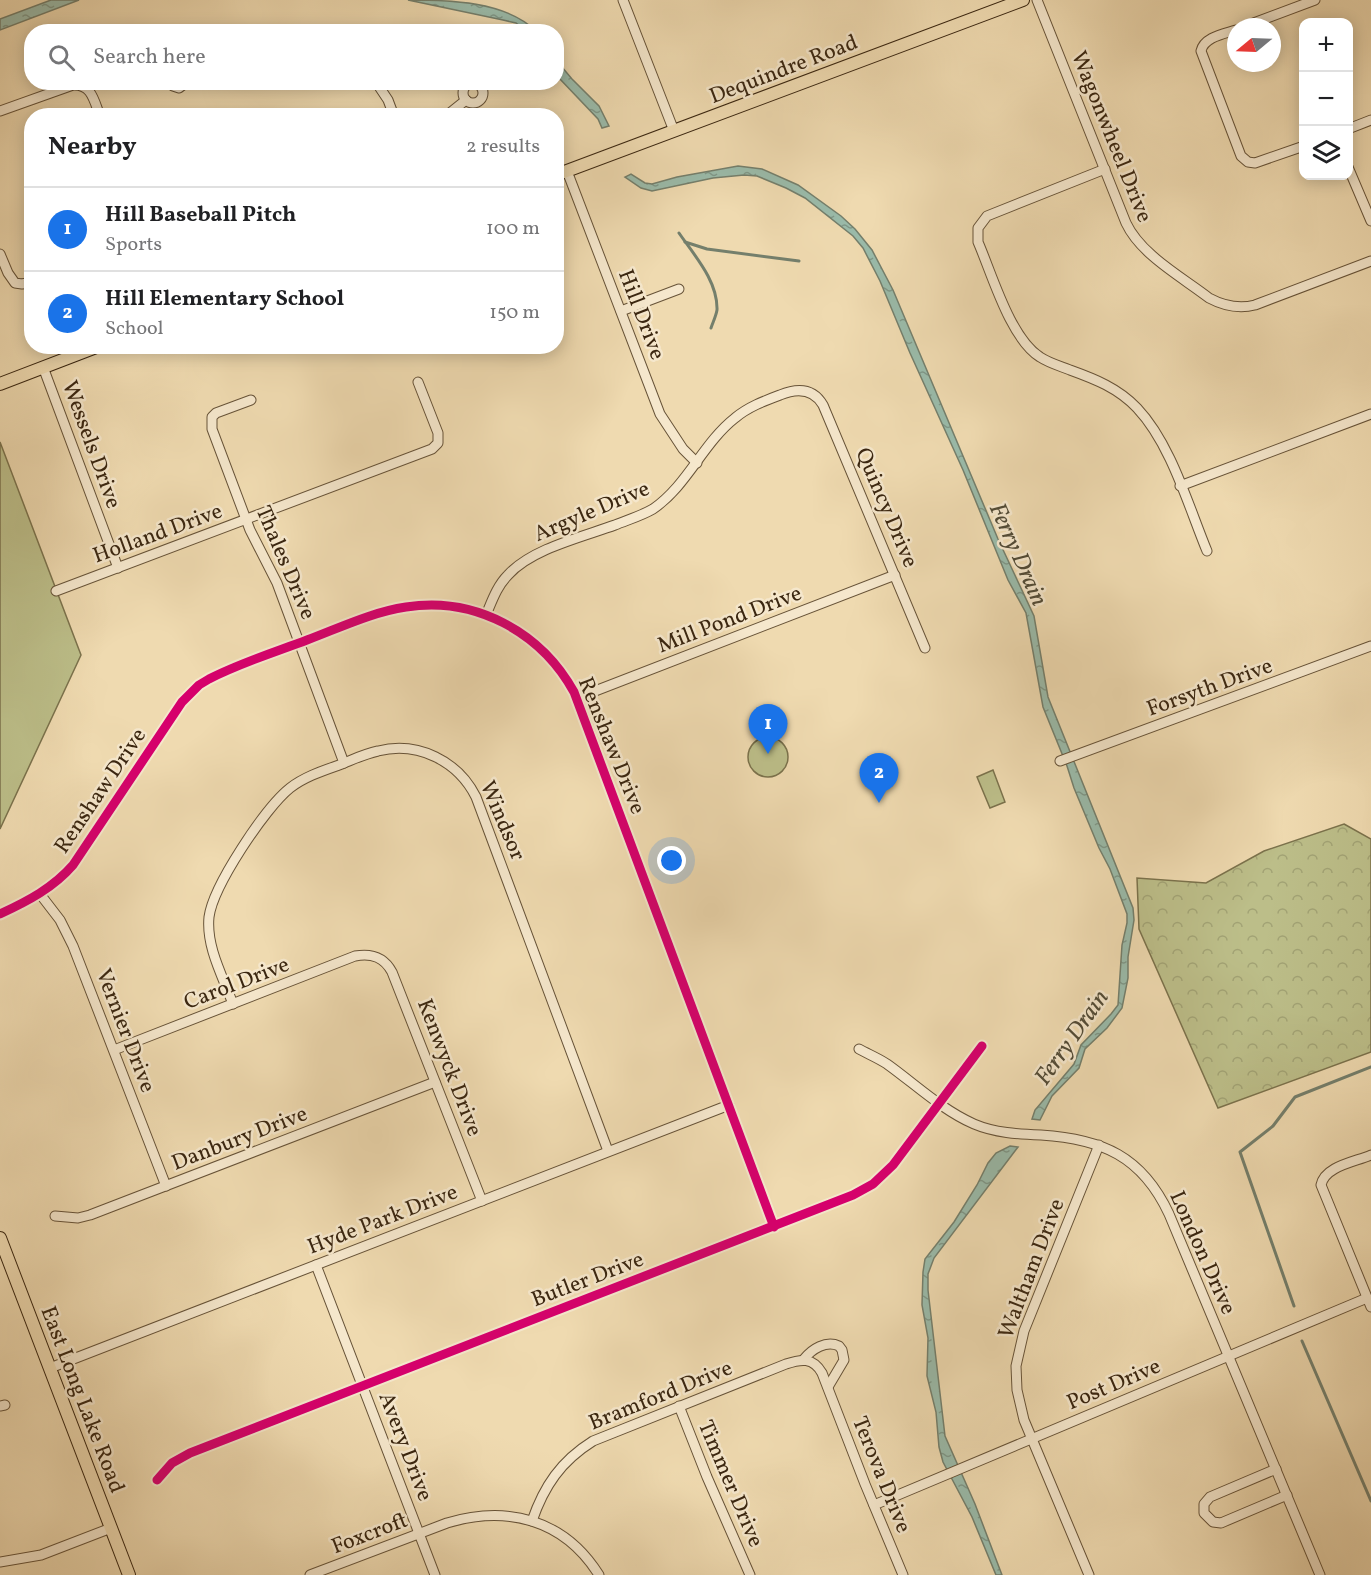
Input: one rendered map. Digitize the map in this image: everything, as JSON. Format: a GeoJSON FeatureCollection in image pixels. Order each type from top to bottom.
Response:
{"type":"FeatureCollection","features":[{"type":"Feature","properties":{"kind":"main road","name":"Dequindre Road"},"geometry":{"type":"LineString","coordinates":[[564,172],[1023,0]]}},
{"type":"Feature","properties":{"kind":"main road"},"geometry":{"type":"LineString","coordinates":[[0,384],[78,354]]}},
{"type":"Feature","properties":{"kind":"main road","name":"East Long Lake Road"},"geometry":{"type":"LineString","coordinates":[[1,1245],[129,1575]]}},
{"type":"Feature","properties":{"kind":"street"},"geometry":{"type":"LineString","coordinates":[[623,0],[674,131]]}},
{"type":"Feature","properties":{"kind":"street","name":"Wagonwheel Drive"},"geometry":{"type":"LineString","coordinates":[[1037,0],[1126,223],[1138,242],[1209,298],[1220,304],[1236,307],[1250,306],[1371,261]]}},
{"type":"Feature","properties":{"kind":"street"},"geometry":{"type":"LineString","coordinates":[[1268,18],[1315,0]]}},
{"type":"Feature","properties":{"kind":"street"},"geometry":{"type":"LineString","coordinates":[[1227,33],[1206,41],[1202,46],[1201,56],[1241,156],[1248,162],[1258,163],[1299,148]]}},
{"type":"Feature","properties":{"kind":"street"},"geometry":{"type":"LineString","coordinates":[[0,111],[58,90]]}},
{"type":"Feature","properties":{"kind":"street"},"geometry":{"type":"LineString","coordinates":[[90,90],[97,108]]}},
{"type":"Feature","properties":{"kind":"street"},"geometry":{"type":"LineString","coordinates":[[381,90],[391,108]]}},
{"type":"Feature","properties":{"kind":"street"},"geometry":{"type":"LineString","coordinates":[[456,108],[466,100]]}},
{"type":"Feature","properties":{"kind":"street"},"geometry":{"type":"LineString","coordinates":[[1353,127],[1371,120]]}},
{"type":"Feature","properties":{"kind":"street"},"geometry":{"type":"LineString","coordinates":[[1105,170],[987,216],[978,228],[978,242],[1011,320],[1023,342],[1040,357],[1093,378],[1127,398],[1144,416],[1158,435],[1207,551]]}},
{"type":"Feature","properties":{"kind":"street","name":"Hill Drive"},"geometry":{"type":"LineString","coordinates":[[564,178],[621,311],[660,414],[683,449],[696,463]]}},
{"type":"Feature","properties":{"kind":"street"},"geometry":{"type":"LineString","coordinates":[[1353,179],[1371,221]]}},
{"type":"Feature","properties":{"kind":"street"},"geometry":{"type":"LineString","coordinates":[[0,254],[15,283],[24,284]]}},
{"type":"Feature","properties":{"kind":"street"},"geometry":{"type":"LineString","coordinates":[[621,311],[679,289]]}},
{"type":"Feature","properties":{"kind":"street","name":"Wessels Drive"},"geometry":{"type":"LineString","coordinates":[[43,367],[118,567]]}},
{"type":"Feature","properties":{"kind":"street","name":"Holland Drive"},"geometry":{"type":"LineString","coordinates":[[56,591],[428,452],[438,443],[438,433],[418,382]]}},
{"type":"Feature","properties":{"kind":"street","name":"Argyle Drive"},"geometry":{"type":"LineString","coordinates":[[486,615],[502,581],[522,562],[649,511],[669,497],[723,429],[736,417],[755,405],[780,395],[793,390],[804,390]]}},
{"type":"Feature","properties":{"kind":"street","name":"Quincy Drive"},"geometry":{"type":"LineString","coordinates":[[804,390],[817,396],[823,405],[925,648]]}},
{"type":"Feature","properties":{"kind":"street","name":"Thales Drive"},"geometry":{"type":"LineString","coordinates":[[251,400],[216,413],[211,423],[246,520],[274,576],[344,763]]}},
{"type":"Feature","properties":{"kind":"street"},"geometry":{"type":"LineString","coordinates":[[1180,486],[1371,414]]}},
{"type":"Feature","properties":{"kind":"street","name":"Mill Pond Drive"},"geometry":{"type":"LineString","coordinates":[[577,698],[895,575]]}},
{"type":"Feature","properties":{"kind":"street","name":"Renshaw Drive"},"geometry":{"type":"LineString","coordinates":[[0,914],[40,894],[73,866],[188,695],[199,685],[217,675],[299,643],[376,614],[407,606],[451,606],[486,615],[514,628],[542,649],[562,673],[577,698],[774,1227]]}},
{"type":"Feature","properties":{"kind":"street","name":"Forsyth Drive"},"geometry":{"type":"LineString","coordinates":[[1061,760],[1371,646]]}},
{"type":"Feature","properties":{"kind":"street","name":"Windsor"},"geometry":{"type":"LineString","coordinates":[[233,1004],[216,961],[209,932],[211,907],[217,890],[269,809],[291,787],[307,777],[389,749],[417,750],[444,761],[468,783],[481,808],[608,1151]]}},
{"type":"Feature","properties":{"kind":"street","name":"Vernier Drive"},"geometry":{"type":"LineString","coordinates":[[40,894],[60,920],[73,946],[166,1186]]}},
{"type":"Feature","properties":{"kind":"street","name":"Carol Drive"},"geometry":{"type":"LineString","coordinates":[[114,1050],[355,956],[374,955]]}},
{"type":"Feature","properties":{"kind":"street","name":"Kenwyck Drive"},"geometry":{"type":"LineString","coordinates":[[374,955],[388,965],[392,972],[482,1201]]}},
{"type":"Feature","properties":{"kind":"street","name":"Butler Drive"},"geometry":{"type":"LineString","coordinates":[[157,1479],[172,1463],[190,1453],[774,1227],[842,1200],[873,1184],[893,1165],[982,1046]]}},
{"type":"Feature","properties":{"kind":"street","name":"London Drive"},"geometry":{"type":"LineString","coordinates":[[859,1049],[885,1062],[966,1121],[986,1129],[1075,1138],[1099,1145],[1131,1163],[1146,1177],[1162,1199],[1320,1575]]}},
{"type":"Feature","properties":{"kind":"street","name":"Danbury Drive"},"geometry":{"type":"LineString","coordinates":[[55,1216],[78,1218],[90,1215],[435,1082]]}},
{"type":"Feature","properties":{"kind":"street","name":"Hyde Park Drive"},"geometry":{"type":"LineString","coordinates":[[50,1368],[729,1105]]}},
{"type":"Feature","properties":{"kind":"street","name":"Waltham Drive"},"geometry":{"type":"LineString","coordinates":[[1089,1575],[1021,1412],[1016,1366],[1021,1340],[1099,1145]]}},
{"type":"Feature","properties":{"kind":"street"},"geometry":{"type":"LineString","coordinates":[[1369,1303],[1322,1190],[1322,1180],[1331,1171],[1371,1155]]}},
{"type":"Feature","properties":{"kind":"street","name":"Avery Drive"},"geometry":{"type":"LineString","coordinates":[[316,1265],[435,1575]]}},
{"type":"Feature","properties":{"kind":"street","name":"Post Drive"},"geometry":{"type":"LineString","coordinates":[[874,1505],[1228,1356],[1369,1303]]}},
{"type":"Feature","properties":{"kind":"street","name":"Bramford Drive"},"geometry":{"type":"LineString","coordinates":[[532,1521],[539,1500],[551,1479],[574,1454],[603,1436],[804,1359],[808,1354],[827,1344],[839,1346],[844,1355],[844,1360],[828,1387]]}},
{"type":"Feature","properties":{"kind":"street","name":"Terova Drive"},"geometry":{"type":"LineString","coordinates":[[804,1359],[819,1367],[903,1575]]}},
{"type":"Feature","properties":{"kind":"street","name":"Timmer Drive"},"geometry":{"type":"LineString","coordinates":[[679,1406],[750,1575]]}},
{"type":"Feature","properties":{"kind":"street"},"geometry":{"type":"LineString","coordinates":[[1276,1469],[1210,1497],[1204,1504],[1206,1516],[1213,1522],[1221,1523],[1287,1495]]}},
{"type":"Feature","properties":{"kind":"street","name":"Foxcroft"},"geometry":{"type":"LineString","coordinates":[[310,1575],[419,1533],[477,1515],[502,1515],[532,1521],[565,1538],[587,1558],[599,1575]]}},
{"type":"Feature","properties":{"kind":"street"},"geometry":{"type":"LineString","coordinates":[[0,1562],[41,1555],[111,1528]]}},
{"type":"Feature","properties":{"kind":"green space"},"geometry":{"type":"Polygon","coordinates":[[[0,442],[81,655],[0,829],[0,442]]]}},
{"type":"Feature","properties":{"kind":"green space"},"geometry":{"type":"Polygon","coordinates":[[[768,737],[782,743],[788,757],[782,771],[768,777],[754,771],[748,757],[754,743],[768,737]]]}},
{"type":"Feature","properties":{"kind":"green space"},"geometry":{"type":"Polygon","coordinates":[[[993,770],[1005,802],[990,808],[977,777],[993,770]]]}},
{"type":"Feature","properties":{"kind":"green space"},"geometry":{"type":"Polygon","coordinates":[[[1344,824],[1371,839],[1371,1052],[1218,1108],[1139,929],[1137,878],[1206,883],[1264,851],[1344,824]]]}},
{"type":"Feature","properties":{"kind":"water"},"geometry":{"type":"Polygon","coordinates":[[[51,0],[79,0],[0,30],[0,19],[51,0]]]}},
{"type":"Feature","properties":{"kind":"water"},"geometry":{"type":"Polygon","coordinates":[[[408,0],[476,4],[509,14],[527,24],[408,0]]]}},
{"type":"Feature","properties":{"kind":"water"},"geometry":{"type":"Polygon","coordinates":[[[564,70],[599,106],[609,126],[602,128],[598,119],[564,83],[564,70]]]}},
{"type":"Feature","properties":{"kind":"water","name":"Ferry Drain"},"geometry":{"type":"Polygon","coordinates":[[[738,166],[762,169],[798,185],[841,216],[872,250],[893,290],[998,539],[1034,616],[1048,697],[1133,908],[1134,920],[1128,957],[1128,978],[1122,1008],[1107,1028],[1085,1049],[1079,1068],[1052,1096],[1040,1120],[1032,1119],[1035,1110],[1074,1064],[1081,1045],[1118,1005],[1122,945],[1127,914],[1043,707],[1026,613],[1008,580],[963,470],[880,281],[863,248],[853,236],[805,198],[757,176],[713,178],[652,191],[641,188],[625,177],[631,174],[645,183],[652,184],[738,166]]]}},
{"type":"Feature","properties":{"kind":"water","name":"Ferry Drain"},"geometry":{"type":"Polygon","coordinates":[[[1010,1146],[1018,1147],[934,1258],[928,1274],[945,1436],[975,1504],[1002,1575],[996,1575],[972,1517],[943,1462],[939,1447],[936,1412],[927,1376],[928,1338],[922,1305],[923,1272],[925,1259],[954,1222],[988,1163],[996,1153],[1010,1146]]]}},
{"type":"Feature","properties":{"kind":"waterway"},"geometry":{"type":"LineString","coordinates":[[679,233],[704,269],[714,289],[717,310],[711,328]]}},
{"type":"Feature","properties":{"kind":"waterway"},"geometry":{"type":"LineString","coordinates":[[685,242],[707,249],[799,261]]}},
{"type":"Feature","properties":{"kind":"waterway"},"geometry":{"type":"LineString","coordinates":[[1294,1306],[1240,1152],[1273,1126],[1295,1097],[1371,1067]]}},
{"type":"Feature","properties":{"kind":"waterway"},"geometry":{"type":"LineString","coordinates":[[1302,1341],[1371,1501]]}},
{"type":"Feature","properties":{"kind":"cycle path"},"geometry":{"type":"LineString","coordinates":[[0,914],[40,893],[57,881],[73,865],[182,702],[199,685],[245,663],[393,609],[432,605],[457,607],[481,613],[504,623],[525,636],[544,652],[574,692],[774,1227]]}},
{"type":"Feature","properties":{"kind":"cycle path"},"geometry":{"type":"LineString","coordinates":[[157,1480],[172,1463],[190,1453],[853,1195],[873,1184],[893,1165],[982,1046]]}},
{"type":"Feature","properties":{"kind":"place","name":"Hill Baseball Pitch"},"geometry":{"type":"Point","coordinates":[768,754]}},
{"type":"Feature","properties":{"kind":"place","name":"Hill Elementary School"},"geometry":{"type":"Point","coordinates":[879,803]}}]}
